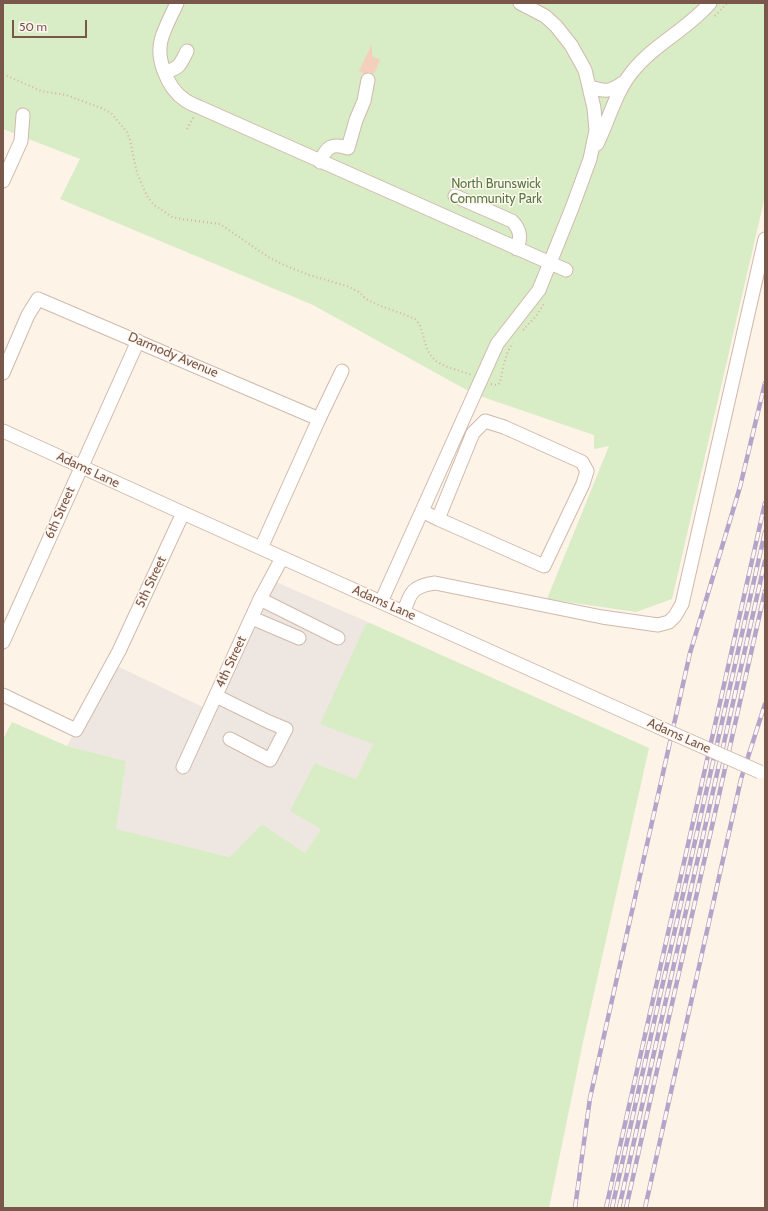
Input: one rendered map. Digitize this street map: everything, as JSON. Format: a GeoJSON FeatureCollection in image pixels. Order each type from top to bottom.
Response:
{"type":"FeatureCollection","features":[{"type":"Feature","properties":{"kind":"street"},"geometry":{"type":"LineString","coordinates":[[177,3],[162,36],[160,44],[162,63],[165,72],[176,92],[185,100],[320,162],[566,270]]}},
{"type":"Feature","properties":{"kind":"street"},"geometry":{"type":"LineString","coordinates":[[520,3],[545,16],[556,26],[571,45],[585,70],[594,108],[596,130],[590,159]]}},
{"type":"Feature","properties":{"kind":"street"},"geometry":{"type":"LineString","coordinates":[[381,602],[497,344],[539,290],[590,159],[603,133],[614,102],[625,81],[632,71],[652,52],[710,3]]}},
{"type":"Feature","properties":{"kind":"street"},"geometry":{"type":"LineString","coordinates":[[165,72],[176,69],[181,64],[187,51]]}},
{"type":"Feature","properties":{"kind":"street"},"geometry":{"type":"LineString","coordinates":[[320,162],[326,150],[330,147],[336,145],[348,148],[356,120],[364,101],[368,80]]}},
{"type":"Feature","properties":{"kind":"street"},"geometry":{"type":"LineString","coordinates":[[590,87],[604,92],[613,90],[625,81]]}},
{"type":"Feature","properties":{"kind":"street"},"geometry":{"type":"LineString","coordinates":[[3,181],[21,141],[23,115]]}},
{"type":"Feature","properties":{"kind":"street"},"geometry":{"type":"LineString","coordinates":[[455,196],[512,221],[516,225],[520,235],[517,249]]}},
{"type":"Feature","properties":{"kind":"street"},"geometry":{"type":"LineString","coordinates":[[404,612],[409,596],[414,589],[423,585],[434,583],[602,616],[658,625],[669,622],[675,616],[682,604],[765,239]]}},
{"type":"Feature","properties":{"kind":"street","name":"Darmody Avenue"},"geometry":{"type":"LineString","coordinates":[[3,373],[38,299],[319,419]]}},
{"type":"Feature","properties":{"kind":"street","name":"6th Street"},"geometry":{"type":"LineString","coordinates":[[3,642],[138,341]]}},
{"type":"Feature","properties":{"kind":"street"},"geometry":{"type":"LineString","coordinates":[[261,548],[342,371]]}},
{"type":"Feature","properties":{"kind":"street"},"geometry":{"type":"LineString","coordinates":[[422,511],[438,519],[544,566],[584,484],[587,471],[582,462],[504,427],[485,421],[473,433],[438,519]]}},
{"type":"Feature","properties":{"kind":"street","name":"Adams Lane"},"geometry":{"type":"LineString","coordinates":[[3,431],[182,514],[762,773]]}},
{"type":"Feature","properties":{"kind":"street","name":"5th Street"},"geometry":{"type":"LineString","coordinates":[[3,695],[76,730],[119,651],[182,514]]}},
{"type":"Feature","properties":{"kind":"street","name":"4th Street"},"geometry":{"type":"LineString","coordinates":[[183,767],[260,599],[282,558]]}},
{"type":"Feature","properties":{"kind":"street"},"geometry":{"type":"LineString","coordinates":[[260,599],[338,638]]}},
{"type":"Feature","properties":{"kind":"street"},"geometry":{"type":"LineString","coordinates":[[252,618],[299,638]]}},
{"type":"Feature","properties":{"kind":"street"},"geometry":{"type":"LineString","coordinates":[[216,696],[286,729],[270,760],[230,739]]}},
{"type":"Feature","properties":{"kind":"path"},"geometry":{"type":"LineString","coordinates":[[712,19],[727,3]]}},
{"type":"Feature","properties":{"kind":"path"},"geometry":{"type":"LineString","coordinates":[[3,74],[41,91],[66,95],[104,109],[112,114],[127,132],[138,177],[147,196],[154,205],[172,217],[220,224],[270,258],[284,265],[309,275],[347,286],[381,306],[408,316],[420,325],[427,349],[436,362],[475,376]]}},
{"type":"Feature","properties":{"kind":"path"},"geometry":{"type":"LineString","coordinates":[[187,129],[199,107]]}},
{"type":"Feature","properties":{"kind":"path"},"geometry":{"type":"LineString","coordinates":[[487,381],[493,384],[500,383],[502,367],[508,351],[514,342]]}},
{"type":"Feature","properties":{"kind":"shaded area"},"geometry":{"type":"Polygon","coordinates":[[[269,579],[370,623],[366,624],[373,744],[356,779],[315,763],[321,829],[305,853],[262,824],[231,857],[115,829],[126,761],[67,746],[111,663],[209,710],[269,579]]]}},
{"type":"Feature","properties":{"kind":"green space","name":"North Brunswick Community Park"},"geometry":{"type":"Polygon","coordinates":[[[3,3],[765,3],[765,196],[672,599],[636,612],[547,599],[609,446],[594,449],[594,435],[474,394],[313,305],[60,199],[80,159],[3,129],[3,3]]]}},
{"type":"Feature","properties":{"kind":"green space"},"geometry":{"type":"Polygon","coordinates":[[[370,623],[649,748],[583,1042],[549,1208],[3,1208],[3,739],[12,722],[67,746],[126,761],[116,829],[230,857],[262,824],[305,853],[321,829],[290,811],[315,763],[356,779],[373,744],[320,724],[366,624],[370,623]]]}},
{"type":"Feature","properties":{"kind":"building"},"geometry":{"type":"Polygon","coordinates":[[[372,44],[372,56],[380,60],[374,74],[369,72],[364,74],[359,71],[372,44]]]}},
{"type":"Feature","properties":{"kind":"railway"},"geometry":{"type":"LineString","coordinates":[[575,1208],[590,1098],[690,653],[740,487],[765,383]]}},
{"type":"Feature","properties":{"kind":"railway"},"geometry":{"type":"LineString","coordinates":[[606,1208],[765,503]]}},
{"type":"Feature","properties":{"kind":"railway"},"geometry":{"type":"LineString","coordinates":[[612,1208],[765,532]]}},
{"type":"Feature","properties":{"kind":"railway"},"geometry":{"type":"LineString","coordinates":[[619,1208],[765,561]]}},
{"type":"Feature","properties":{"kind":"railway"},"geometry":{"type":"LineString","coordinates":[[626,1208],[765,591]]}},
{"type":"Feature","properties":{"kind":"railway"},"geometry":{"type":"LineString","coordinates":[[645,1208],[741,779],[765,704]]}}]}
